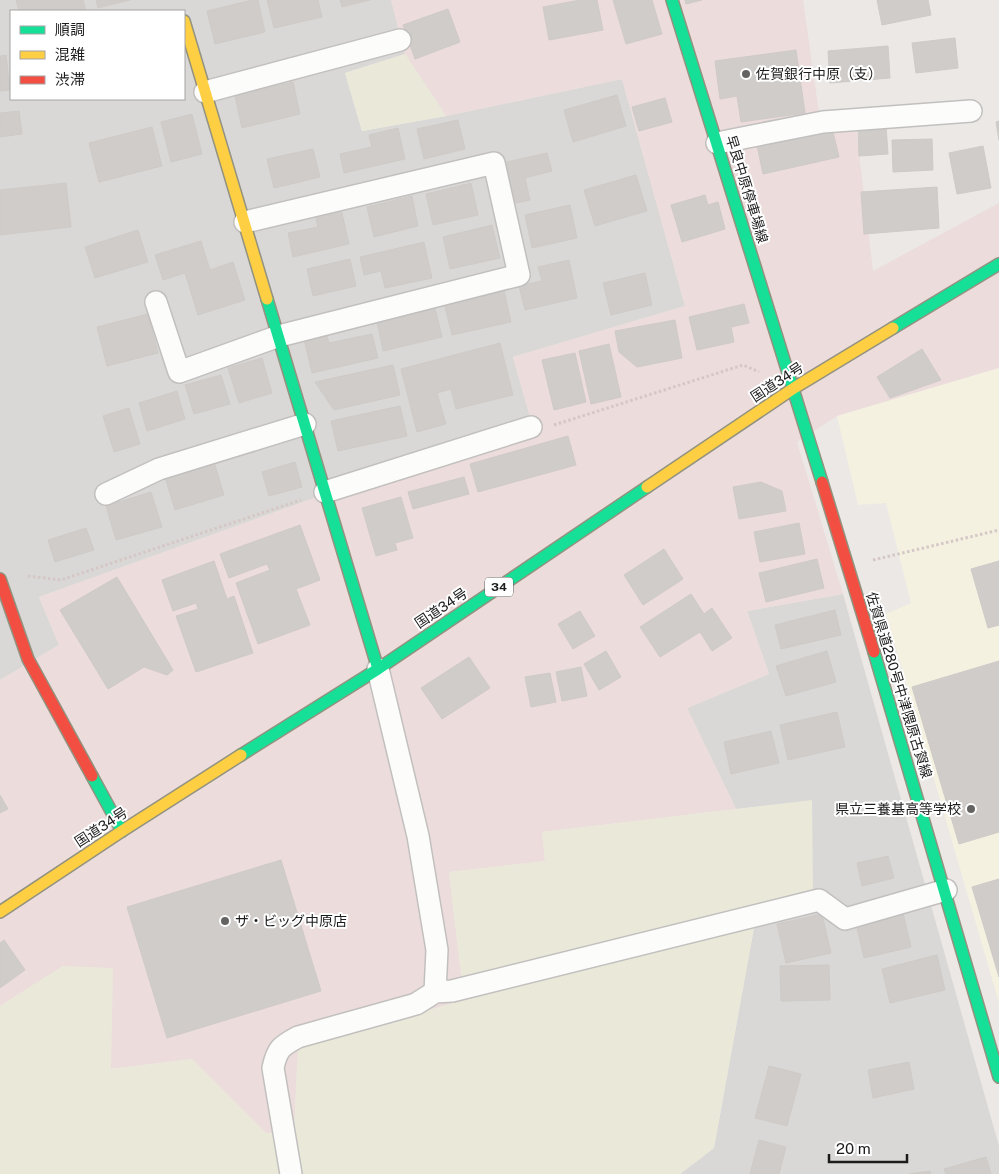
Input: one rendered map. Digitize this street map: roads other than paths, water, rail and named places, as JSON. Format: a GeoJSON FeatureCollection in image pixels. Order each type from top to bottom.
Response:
{"type":"FeatureCollection","features":[{"type":"Feature","properties":{"kind":"main road","name":"早良中原停車場線"},"geometry":{"type":"LineString","coordinates":[[672,0],[794,388]]}},
{"type":"Feature","properties":{"kind":"main road"},"geometry":{"type":"LineString","coordinates":[[185,24],[378,669]]}},
{"type":"Feature","properties":{"kind":"main road","name":"国道34号"},"geometry":{"type":"LineString","coordinates":[[0,912],[122,831],[378,669],[794,388],[999,264]]}},
{"type":"Feature","properties":{"kind":"main road","name":"佐賀県道280号中津隈原古賀線"},"geometry":{"type":"LineString","coordinates":[[794,388],[946,890],[999,1077]]}},
{"type":"Feature","properties":{"kind":"main road"},"geometry":{"type":"LineString","coordinates":[[1,582],[28,659],[122,831]]}},
{"type":"Feature","properties":{"kind":"street"},"geometry":{"type":"LineString","coordinates":[[205,92],[400,40]]}},
{"type":"Feature","properties":{"kind":"street"},"geometry":{"type":"LineString","coordinates":[[717,143],[822,122],[971,111]]}},
{"type":"Feature","properties":{"kind":"street"},"geometry":{"type":"LineString","coordinates":[[156,302],[179,372],[279,336],[519,275],[494,163],[245,222]]}},
{"type":"Feature","properties":{"kind":"street"},"geometry":{"type":"LineString","coordinates":[[106,494],[159,469],[305,424]]}},
{"type":"Feature","properties":{"kind":"street"},"geometry":{"type":"LineString","coordinates":[[325,492],[531,427]]}},
{"type":"Feature","properties":{"kind":"street"},"geometry":{"type":"LineString","coordinates":[[378,669],[418,836],[437,950],[435,992]]}},
{"type":"Feature","properties":{"kind":"street"},"geometry":{"type":"LineString","coordinates":[[291,1174],[273,1068],[276,1054],[284,1044],[298,1037],[416,1004],[435,992],[452,991],[819,900],[845,919],[946,890]]}},
{"type":"Feature","properties":{"kind":"place","name":"佐賀銀行中原（支）"},"geometry":{"type":"Point","coordinates":[746,74]}},
{"type":"Feature","properties":{"kind":"place","name":"県立三養基高等学校"},"geometry":{"type":"Point","coordinates":[971,809]}},
{"type":"Feature","properties":{"kind":"place","name":"ザ・ビッグ中原店"},"geometry":{"type":"Point","coordinates":[225,921]}}]}
